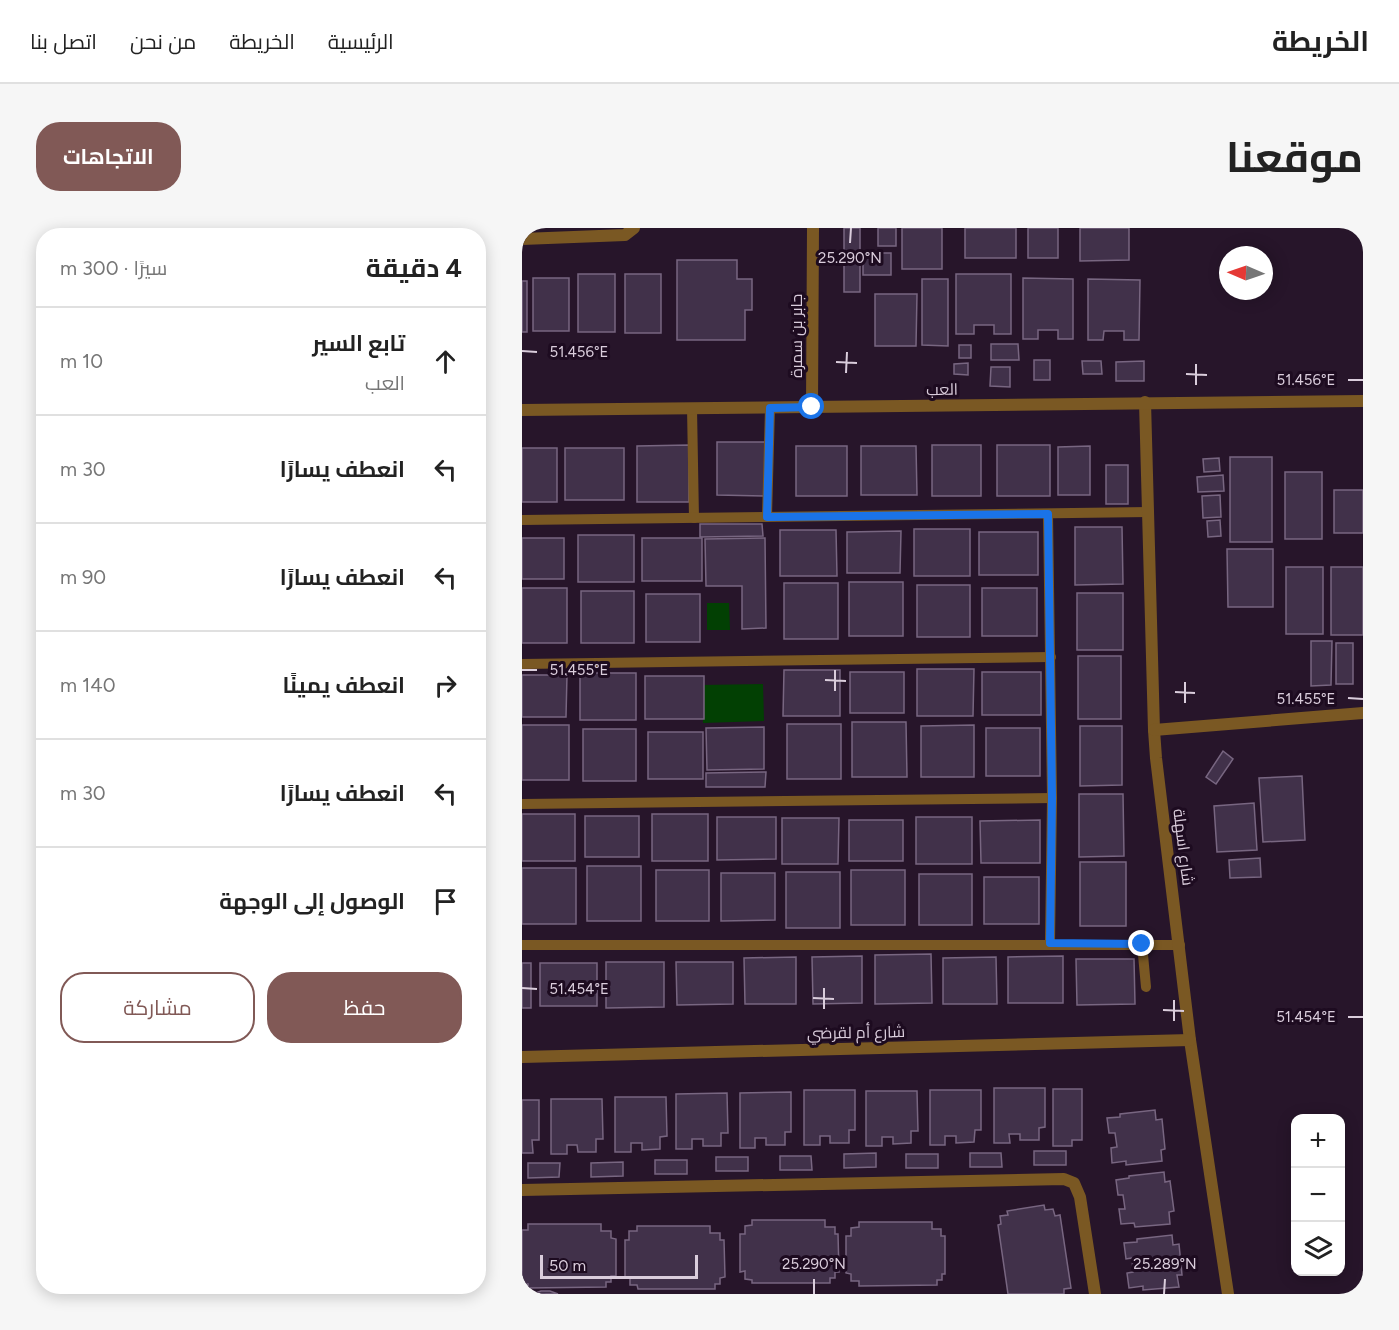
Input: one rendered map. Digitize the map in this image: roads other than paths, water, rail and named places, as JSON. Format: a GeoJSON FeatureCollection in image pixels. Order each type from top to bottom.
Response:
{"type":"FeatureCollection","features":[{"type":"Feature","properties":{"kind":"street"},"geometry":{"type":"LineString","coordinates":[[522,240],[625,235],[634,228]]}},
{"type":"Feature","properties":{"kind":"street","name":"جابر بن سمرة"},"geometry":{"type":"LineString","coordinates":[[812,407],[813,228]]}},
{"type":"Feature","properties":{"kind":"street","name":"العب"},"geometry":{"type":"LineString","coordinates":[[522,410],[1363,401]]}},
{"type":"Feature","properties":{"kind":"street","name":"شارع اسهلة"},"geometry":{"type":"LineString","coordinates":[[1145,402],[1154,730],[1190,1040],[1228,1294]]}},
{"type":"Feature","properties":{"kind":"street"},"geometry":{"type":"LineString","coordinates":[[1154,730],[1363,713]]}},
{"type":"Feature","properties":{"kind":"street","name":"شارع أم لقرضي"},"geometry":{"type":"LineString","coordinates":[[522,1057],[1190,1040]]}},
{"type":"Feature","properties":{"kind":"street"},"geometry":{"type":"LineString","coordinates":[[522,1190],[1064,1179],[1074,1183],[1080,1197],[1095,1294]]}},
{"type":"Feature","properties":{"kind":"lane"},"geometry":{"type":"LineString","coordinates":[[692,408],[694,518]]}},
{"type":"Feature","properties":{"kind":"lane"},"geometry":{"type":"LineString","coordinates":[[767,517],[770,408]]}},
{"type":"Feature","properties":{"kind":"lane"},"geometry":{"type":"LineString","coordinates":[[522,520],[1149,512]]}},
{"type":"Feature","properties":{"kind":"lane"},"geometry":{"type":"LineString","coordinates":[[1048,514],[1052,798],[1050,943]]}},
{"type":"Feature","properties":{"kind":"lane"},"geometry":{"type":"LineString","coordinates":[[522,664],[1051,657]]}},
{"type":"Feature","properties":{"kind":"lane"},"geometry":{"type":"LineString","coordinates":[[522,804],[1052,798]]}},
{"type":"Feature","properties":{"kind":"lane"},"geometry":{"type":"LineString","coordinates":[[522,945],[1050,943],[1180,945]]}},
{"type":"Feature","properties":{"kind":"lane"},"geometry":{"type":"LineString","coordinates":[[1142,944],[1146,987]]}}]}
